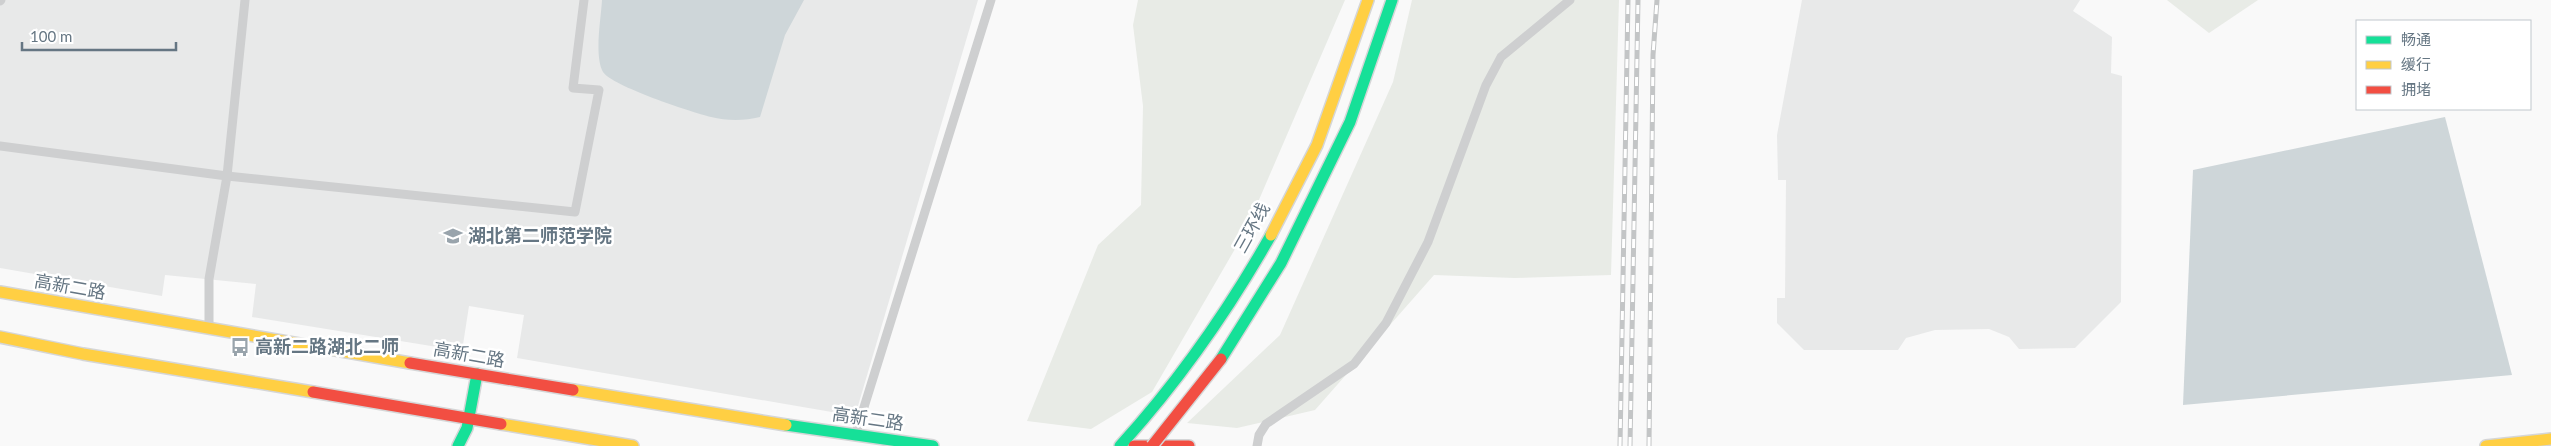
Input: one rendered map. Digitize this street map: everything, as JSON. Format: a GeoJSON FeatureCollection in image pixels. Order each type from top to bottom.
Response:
{"type":"FeatureCollection","features":[{"type":"Feature","properties":{"kind":"main road","name":"三环线"},"geometry":{"type":"LineString","coordinates":[[1120,446],[1149,415],[1201,348],[1258,255],[1313,152],[1362,24],[1368,0]]}},
{"type":"Feature","properties":{"kind":"main road"},"geometry":{"type":"LineString","coordinates":[[1152,446],[1221,359],[1281,263],[1350,122],[1392,0]]}},
{"type":"Feature","properties":{"kind":"main road","name":"高新二路"},"geometry":{"type":"LineString","coordinates":[[0,292],[477,374],[855,436],[933,446]]}},
{"type":"Feature","properties":{"kind":"main road"},"geometry":{"type":"LineString","coordinates":[[0,337],[83,354],[633,446]]}},
{"type":"Feature","properties":{"kind":"main road"},"geometry":{"type":"LineString","coordinates":[[458,446],[469,419],[477,374]]}},
{"type":"Feature","properties":{"kind":"main road"},"geometry":{"type":"LineString","coordinates":[[2486,446],[2551,439]]}},
{"type":"Feature","properties":{"kind":"main road"},"geometry":{"type":"LineString","coordinates":[[1134,446],[1189,446]]}},
{"type":"Feature","properties":{"kind":"street"},"geometry":{"type":"LineString","coordinates":[[209,328],[209,280],[227,176],[245,0]]}},
{"type":"Feature","properties":{"kind":"street"},"geometry":{"type":"LineString","coordinates":[[0,146],[227,176],[575,212],[599,90],[574,88],[584,0]]}},
{"type":"Feature","properties":{"kind":"street"},"geometry":{"type":"LineString","coordinates":[[855,436],[991,0]]}},
{"type":"Feature","properties":{"kind":"street"},"geometry":{"type":"LineString","coordinates":[[1257,446],[1259,435],[1266,424],[1354,364],[1386,323],[1428,242],[1486,85],[1502,57],[1570,0]]}},
{"type":"Feature","properties":{"kind":"shaded area","name":"湖北第二师范学院"},"geometry":{"type":"Polygon","coordinates":[[[0,0],[978,0],[855,416],[517,358],[524,315],[469,306],[462,351],[252,317],[256,284],[165,275],[162,296],[0,268],[0,0]]]}},
{"type":"Feature","properties":{"kind":"shaded area"},"geometry":{"type":"Polygon","coordinates":[[[602,0],[804,0],[785,35],[760,117],[736,120],[711,117],[670,104],[609,78],[603,72],[600,65],[598,47],[602,0]]]}},
{"type":"Feature","properties":{"kind":"shaded area"},"geometry":{"type":"Polygon","coordinates":[[[1138,0],[1345,0],[1246,230],[1152,392],[1091,429],[1027,421],[1098,245],[1141,205],[1143,106],[1133,25],[1138,0]]]}},
{"type":"Feature","properties":{"kind":"shaded area"},"geometry":{"type":"Polygon","coordinates":[[[1412,0],[1619,0],[1611,275],[1514,278],[1434,275],[1315,410],[1237,428],[1187,423],[1280,335],[1393,82],[1412,0]]]}},
{"type":"Feature","properties":{"kind":"shaded area"},"geometry":{"type":"Polygon","coordinates":[[[1802,0],[2080,0],[2073,11],[2112,37],[2111,73],[2122,76],[2121,302],[2075,348],[2019,349],[2009,337],[1989,329],[1935,330],[1906,338],[1898,350],[1804,350],[1777,323],[1777,298],[1785,298],[1786,180],[1778,180],[1777,135],[1802,0]]]}},
{"type":"Feature","properties":{"kind":"shaded area"},"geometry":{"type":"Polygon","coordinates":[[[2167,0],[2258,0],[2209,33],[2167,0]]]}},
{"type":"Feature","properties":{"kind":"shaded area"},"geometry":{"type":"Polygon","coordinates":[[[2445,117],[2512,375],[2183,405],[2193,170],[2445,117]]]}},
{"type":"Feature","properties":{"kind":"railway"},"geometry":{"type":"LineString","coordinates":[[1620,446],[1628,0]]}},
{"type":"Feature","properties":{"kind":"railway"},"geometry":{"type":"LineString","coordinates":[[1630,446],[1638,0]]}},
{"type":"Feature","properties":{"kind":"railway"},"geometry":{"type":"LineString","coordinates":[[1649,446],[1653,55],[1657,0]]}},
{"type":"Feature","properties":{"kind":"traffic: fast"},"geometry":{"type":"LineString","coordinates":[[1221,359],[1281,263],[1350,122],[1392,0]]}},
{"type":"Feature","properties":{"kind":"traffic: fast"},"geometry":{"type":"LineString","coordinates":[[1120,446],[1202,345],[1238,291],[1271,235]]}},
{"type":"Feature","properties":{"kind":"traffic: fast"},"geometry":{"type":"LineString","coordinates":[[458,446],[467,428],[477,374]]}},
{"type":"Feature","properties":{"kind":"traffic: fast"},"geometry":{"type":"LineString","coordinates":[[786,425],[933,446]]}},
{"type":"Feature","properties":{"kind":"traffic: slow"},"geometry":{"type":"LineString","coordinates":[[1271,235],[1317,145],[1368,0]]}},
{"type":"Feature","properties":{"kind":"traffic: slow"},"geometry":{"type":"LineString","coordinates":[[0,292],[410,363]]}},
{"type":"Feature","properties":{"kind":"traffic: slow"},"geometry":{"type":"LineString","coordinates":[[0,337],[83,354],[313,392]]}},
{"type":"Feature","properties":{"kind":"traffic: slow"},"geometry":{"type":"LineString","coordinates":[[573,390],[786,425]]}},
{"type":"Feature","properties":{"kind":"traffic: slow"},"geometry":{"type":"LineString","coordinates":[[501,424],[633,446]]}},
{"type":"Feature","properties":{"kind":"traffic: slow"},"geometry":{"type":"LineString","coordinates":[[2486,446],[2551,439]]}},
{"type":"Feature","properties":{"kind":"traffic: jam"},"geometry":{"type":"LineString","coordinates":[[1152,446],[1221,359]]}},
{"type":"Feature","properties":{"kind":"traffic: jam"},"geometry":{"type":"LineString","coordinates":[[410,363],[573,390]]}},
{"type":"Feature","properties":{"kind":"traffic: jam"},"geometry":{"type":"LineString","coordinates":[[313,392],[501,424]]}},
{"type":"Feature","properties":{"kind":"traffic: jam"},"geometry":{"type":"LineString","coordinates":[[1134,446],[1189,446]]}},
{"type":"Feature","properties":{"kind":"place","name":"湖北第二师范学院"},"geometry":{"type":"Point","coordinates":[453,236]}},
{"type":"Feature","properties":{"kind":"place","name":"高新二路湖北二师"},"geometry":{"type":"Point","coordinates":[240,347]}}]}
